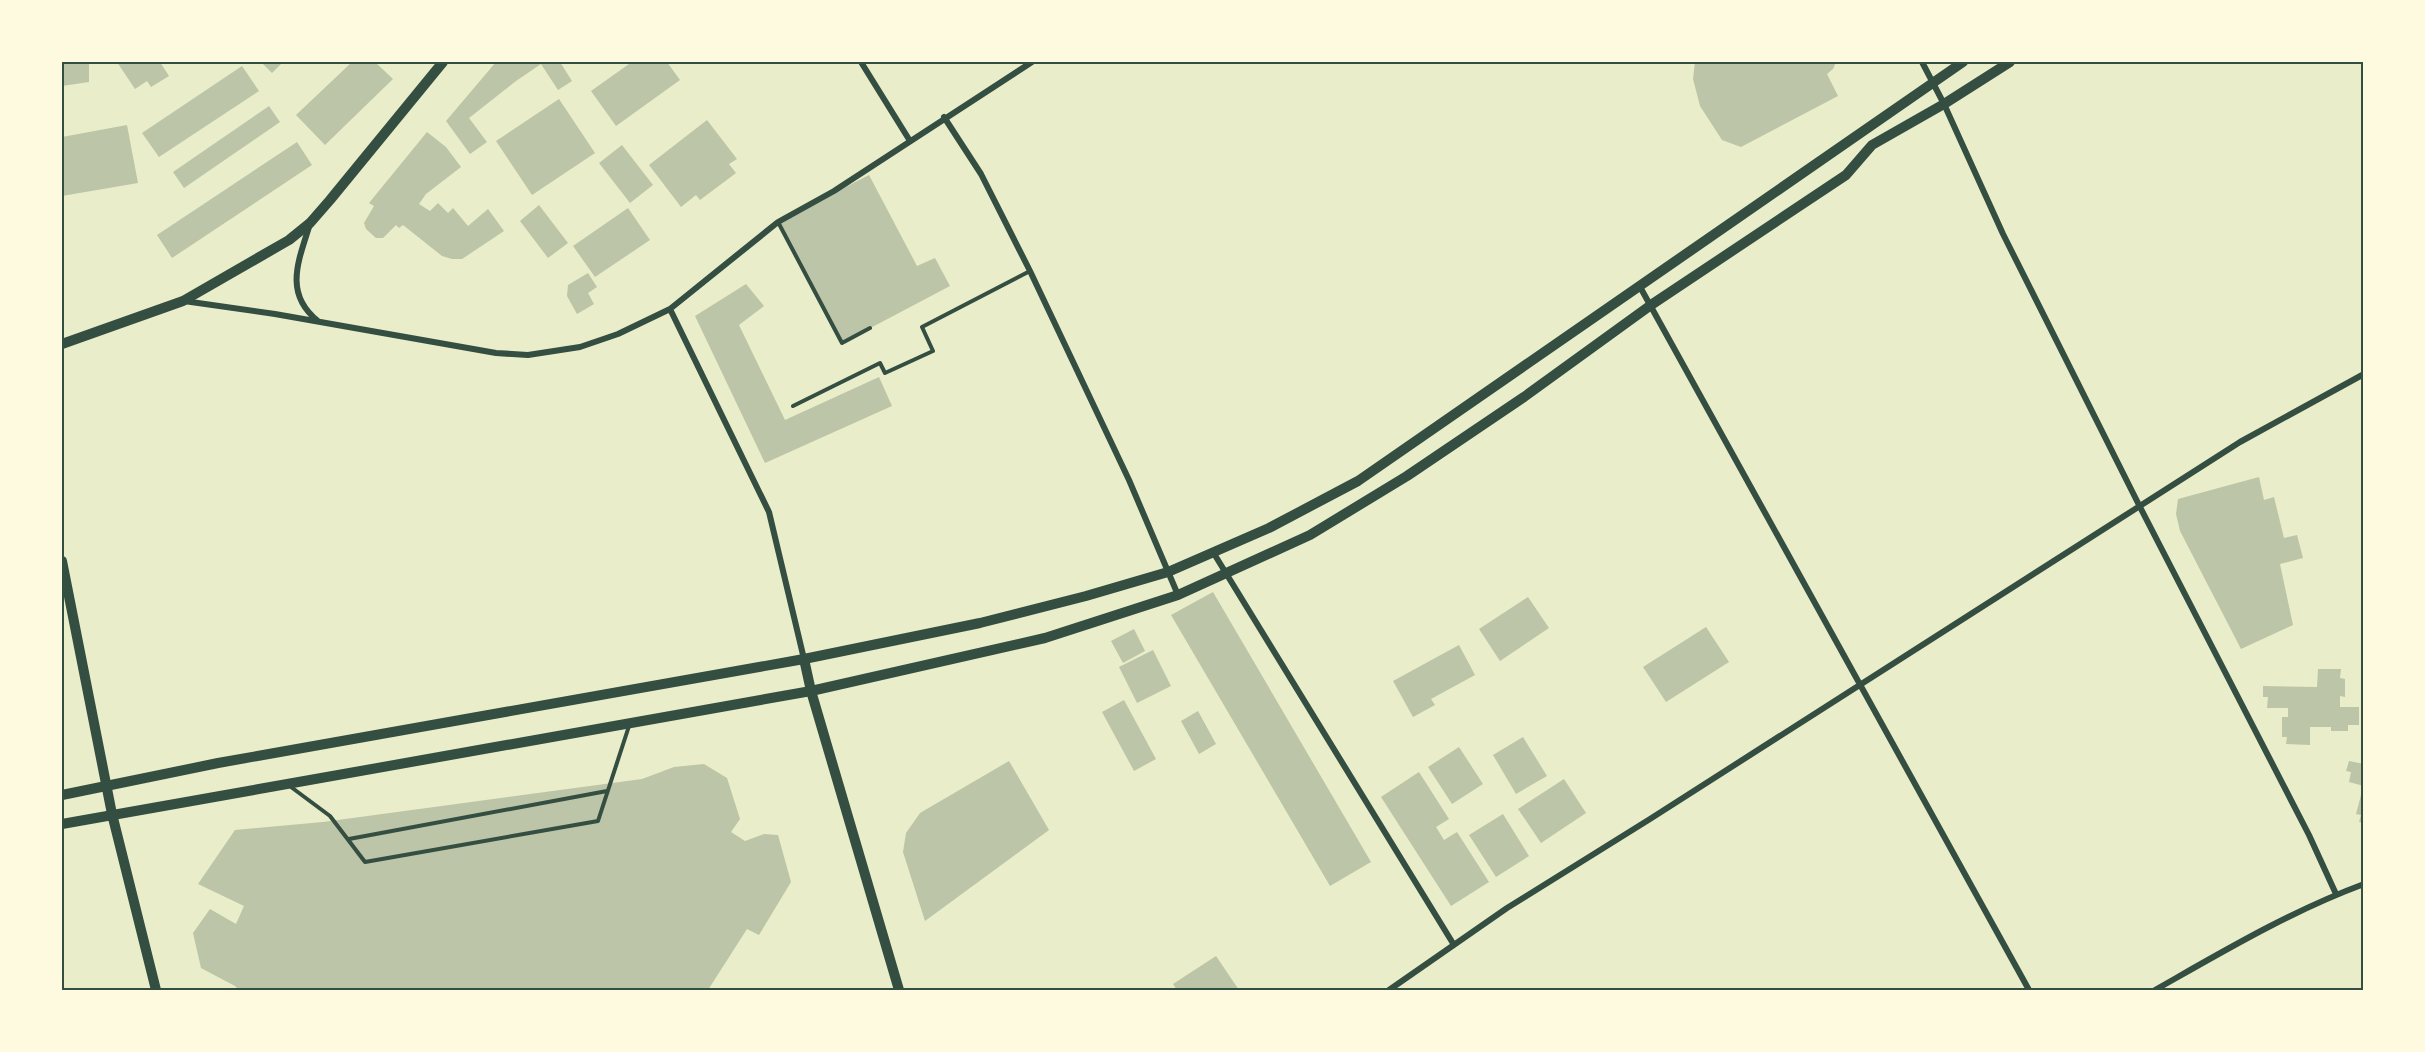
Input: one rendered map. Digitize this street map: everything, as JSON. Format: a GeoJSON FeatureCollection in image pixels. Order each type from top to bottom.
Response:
{"type":"FeatureCollection","features":[{"type":"Feature","properties":{"kind":"main road"},"geometry":{"type":"LineString","coordinates":[[62,344],[183,301],[271,252],[310,223],[443,62]]}},
{"type":"Feature","properties":{"kind":"main road"},"geometry":{"type":"LineString","coordinates":[[62,795],[218,763],[804,659],[980,623],[1168,572],[1269,528],[1358,482],[1963,62]]}},
{"type":"Feature","properties":{"kind":"main road"},"geometry":{"type":"LineString","coordinates":[[62,824],[811,691],[1045,638],[1178,595],[1310,535],[1407,476],[1651,305],[1846,175],[1872,145],[1944,104],[2010,62]]}},
{"type":"Feature","properties":{"kind":"main road"},"geometry":{"type":"LineString","coordinates":[[62,561],[112,814],[156,990]]}},
{"type":"Feature","properties":{"kind":"main road"},"geometry":{"type":"LineString","coordinates":[[804,659],[811,691],[899,990]]}},
{"type":"Feature","properties":{"kind":"street"},"geometry":{"type":"LineString","coordinates":[[861,62],[910,141]]}},
{"type":"Feature","properties":{"kind":"street"},"geometry":{"type":"LineString","coordinates":[[183,301],[214,304],[496,353],[528,356],[580,346],[618,334],[670,309],[778,222],[834,191],[944,117],[1032,62]]}},
{"type":"Feature","properties":{"kind":"street"},"geometry":{"type":"LineString","coordinates":[[1922,62],[1944,104],[2003,234],[2309,835],[2336,894]]}},
{"type":"Feature","properties":{"kind":"street"},"geometry":{"type":"LineString","coordinates":[[944,117],[981,174],[1030,271],[1129,480],[1178,595]]}},
{"type":"Feature","properties":{"kind":"street"},"geometry":{"type":"LineString","coordinates":[[310,223],[297,271],[297,294],[309,313],[320,322]]}},
{"type":"Feature","properties":{"kind":"street"},"geometry":{"type":"LineString","coordinates":[[1639,285],[2029,990]]}},
{"type":"Feature","properties":{"kind":"street"},"geometry":{"type":"LineString","coordinates":[[670,309],[769,512],[804,659]]}},
{"type":"Feature","properties":{"kind":"street"},"geometry":{"type":"LineString","coordinates":[[1389,990],[1507,908],[2240,442],[2364,374]]}},
{"type":"Feature","properties":{"kind":"street"},"geometry":{"type":"LineString","coordinates":[[1213,552],[1455,945]]}},
{"type":"Feature","properties":{"kind":"street"},"geometry":{"type":"LineString","coordinates":[[2155,990],[2220,953],[2336,894],[2364,884]]}},
{"type":"Feature","properties":{"kind":"lane"},"geometry":{"type":"LineString","coordinates":[[778,222],[842,343],[870,328]]}},
{"type":"Feature","properties":{"kind":"lane"},"geometry":{"type":"LineString","coordinates":[[792,406],[880,363],[885,373],[933,351],[922,327],[1030,271]]}},
{"type":"Feature","properties":{"kind":"lane"},"geometry":{"type":"LineString","coordinates":[[286,783],[330,816],[365,862],[598,821],[630,723]]}},
{"type":"Feature","properties":{"kind":"lane"},"geometry":{"type":"LineString","coordinates":[[349,839],[608,791]]}},
{"type":"Feature","properties":{"kind":"building"},"geometry":{"type":"Polygon","coordinates":[[[62,62],[89,62],[89,82],[62,86],[62,62]]]}},
{"type":"Feature","properties":{"kind":"building"},"geometry":{"type":"Polygon","coordinates":[[[117,62],[160,62],[169,76],[151,87],[147,81],[135,89],[117,62]]]}},
{"type":"Feature","properties":{"kind":"building"},"geometry":{"type":"Polygon","coordinates":[[[261,62],[283,62],[272,73],[261,62]]]}},
{"type":"Feature","properties":{"kind":"building"},"geometry":{"type":"Polygon","coordinates":[[[352,62],[375,62],[393,79],[325,145],[296,115],[352,62]]]}},
{"type":"Feature","properties":{"kind":"building"},"geometry":{"type":"Polygon","coordinates":[[[496,62],[560,62],[572,81],[558,90],[541,64],[516,81],[469,118],[487,142],[470,154],[446,121],[496,62]]]}},
{"type":"Feature","properties":{"kind":"building"},"geometry":{"type":"Polygon","coordinates":[[[627,62],[667,62],[680,80],[616,126],[591,91],[629,64],[627,62]]]}},
{"type":"Feature","properties":{"kind":"building"},"geometry":{"type":"Polygon","coordinates":[[[1695,62],[1836,62],[1827,74],[1838,96],[1741,147],[1722,140],[1700,106],[1693,79],[1695,62]]]}},
{"type":"Feature","properties":{"kind":"building"},"geometry":{"type":"Polygon","coordinates":[[[242,66],[259,91],[159,157],[142,133],[242,66]]]}},
{"type":"Feature","properties":{"kind":"building"},"geometry":{"type":"Polygon","coordinates":[[[559,99],[595,153],[532,195],[496,141],[559,99]]]}},
{"type":"Feature","properties":{"kind":"building"},"geometry":{"type":"Polygon","coordinates":[[[269,106],[280,122],[184,188],[173,172],[269,106]]]}},
{"type":"Feature","properties":{"kind":"building"},"geometry":{"type":"Polygon","coordinates":[[[707,120],[737,159],[729,164],[736,173],[700,200],[696,195],[681,207],[649,165],[707,120]]]}},
{"type":"Feature","properties":{"kind":"building"},"geometry":{"type":"Polygon","coordinates":[[[127,125],[138,183],[62,196],[62,137],[127,125]]]}},
{"type":"Feature","properties":{"kind":"building"},"geometry":{"type":"Polygon","coordinates":[[[427,132],[446,147],[461,167],[426,194],[419,204],[430,211],[438,203],[448,213],[453,208],[468,226],[488,209],[504,231],[462,259],[442,256],[403,225],[399,228],[396,225],[383,238],[376,238],[366,229],[364,223],[374,206],[369,203],[427,132]]]}},
{"type":"Feature","properties":{"kind":"building"},"geometry":{"type":"Polygon","coordinates":[[[297,142],[312,165],[172,258],[157,235],[297,142]]]}},
{"type":"Feature","properties":{"kind":"building"},"geometry":{"type":"Polygon","coordinates":[[[622,145],[653,185],[630,203],[599,163],[622,145]]]}},
{"type":"Feature","properties":{"kind":"building"},"geometry":{"type":"Polygon","coordinates":[[[869,175],[917,266],[935,258],[950,286],[842,343],[778,222],[869,175]]]}},
{"type":"Feature","properties":{"kind":"building"},"geometry":{"type":"Polygon","coordinates":[[[539,205],[568,243],[548,258],[520,221],[539,205]]]}},
{"type":"Feature","properties":{"kind":"building"},"geometry":{"type":"Polygon","coordinates":[[[628,208],[650,240],[595,277],[573,246],[628,208]]]}},
{"type":"Feature","properties":{"kind":"building"},"geometry":{"type":"Polygon","coordinates":[[[588,273],[597,287],[588,293],[594,304],[577,314],[567,296],[568,285],[588,273]]]}},
{"type":"Feature","properties":{"kind":"building"},"geometry":{"type":"Polygon","coordinates":[[[746,284],[764,306],[739,325],[785,420],[879,377],[892,406],[765,463],[695,316],[746,284]]]}},
{"type":"Feature","properties":{"kind":"building"},"geometry":{"type":"Polygon","coordinates":[[[2259,477],[2264,500],[2274,497],[2284,538],[2297,535],[2303,558],[2280,564],[2293,625],[2241,649],[2180,531],[2176,514],[2178,499],[2259,477]]]}},
{"type":"Feature","properties":{"kind":"building"},"geometry":{"type":"Polygon","coordinates":[[[1213,592],[1371,862],[1330,886],[1171,615],[1213,592]]]}},
{"type":"Feature","properties":{"kind":"building"},"geometry":{"type":"Polygon","coordinates":[[[1528,597],[1549,628],[1500,661],[1479,629],[1528,597]]]}},
{"type":"Feature","properties":{"kind":"building"},"geometry":{"type":"Polygon","coordinates":[[[1706,627],[1729,662],[1666,702],[1643,667],[1706,627]]]}},
{"type":"Feature","properties":{"kind":"building"},"geometry":{"type":"Polygon","coordinates":[[[1134,629],[1145,651],[1123,663],[1111,641],[1134,629]]]}},
{"type":"Feature","properties":{"kind":"building"},"geometry":{"type":"Polygon","coordinates":[[[1459,645],[1475,675],[1431,699],[1435,705],[1413,717],[1393,681],[1459,645]]]}},
{"type":"Feature","properties":{"kind":"building"},"geometry":{"type":"Polygon","coordinates":[[[1153,650],[1171,686],[1137,703],[1119,667],[1153,650]]]}},
{"type":"Feature","properties":{"kind":"building"},"geometry":{"type":"Polygon","coordinates":[[[2318,669],[2341,669],[2340,678],[2345,679],[2345,697],[2340,696],[2340,707],[2359,707],[2359,725],[2348,725],[2348,731],[2331,731],[2331,727],[2310,727],[2310,745],[2286,744],[2287,737],[2282,737],[2282,717],[2288,717],[2288,708],[2267,708],[2268,697],[2263,697],[2263,686],[2317,687],[2318,669]]]}},
{"type":"Feature","properties":{"kind":"building"},"geometry":{"type":"Polygon","coordinates":[[[1124,700],[1156,759],[1134,771],[1102,712],[1124,700]]]}},
{"type":"Feature","properties":{"kind":"building"},"geometry":{"type":"Polygon","coordinates":[[[1198,711],[1216,744],[1199,754],[1181,721],[1198,711]]]}},
{"type":"Feature","properties":{"kind":"building"},"geometry":{"type":"Polygon","coordinates":[[[1523,737],[1547,776],[1516,794],[1493,755],[1523,737]]]}},
{"type":"Feature","properties":{"kind":"building"},"geometry":{"type":"Polygon","coordinates":[[[1459,747],[1483,784],[1452,804],[1428,767],[1459,747]]]}},
{"type":"Feature","properties":{"kind":"building"},"geometry":{"type":"Polygon","coordinates":[[[1009,761],[1049,830],[925,921],[903,852],[906,833],[920,813],[1009,761]]]}},
{"type":"Feature","properties":{"kind":"building"},"geometry":{"type":"Polygon","coordinates":[[[2349,761],[2364,764],[2364,786],[2349,782],[2351,772],[2346,771],[2349,761]]]}},
{"type":"Feature","properties":{"kind":"building"},"geometry":{"type":"Polygon","coordinates":[[[704,764],[727,778],[740,819],[731,832],[745,841],[764,834],[778,835],[791,882],[759,935],[747,929],[708,990],[239,990],[201,968],[193,933],[210,909],[236,924],[244,906],[198,884],[235,830],[323,822],[642,779],[674,767],[704,764]]]}},
{"type":"Feature","properties":{"kind":"building"},"geometry":{"type":"Polygon","coordinates":[[[1419,772],[1449,819],[1436,827],[1444,840],[1457,832],[1489,882],[1451,906],[1381,797],[1419,772]]]}},
{"type":"Feature","properties":{"kind":"building"},"geometry":{"type":"Polygon","coordinates":[[[1564,779],[1586,813],[1541,843],[1518,809],[1564,779]]]}},
{"type":"Feature","properties":{"kind":"building"},"geometry":{"type":"Polygon","coordinates":[[[2361,795],[2364,795],[2364,823],[2359,822],[2361,815],[2356,814],[2361,795]]]}},
{"type":"Feature","properties":{"kind":"building"},"geometry":{"type":"Polygon","coordinates":[[[1503,814],[1529,856],[1496,877],[1469,835],[1503,814]]]}},
{"type":"Feature","properties":{"kind":"building"},"geometry":{"type":"Polygon","coordinates":[[[1216,956],[1239,990],[1177,990],[1173,984],[1216,956]]]}}]}
